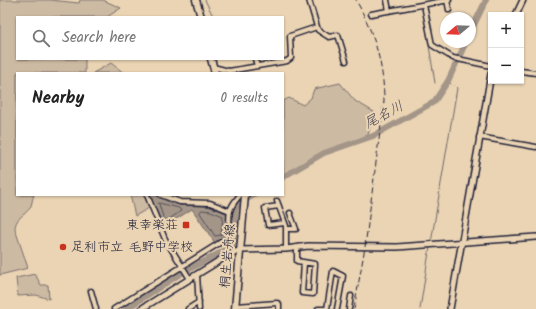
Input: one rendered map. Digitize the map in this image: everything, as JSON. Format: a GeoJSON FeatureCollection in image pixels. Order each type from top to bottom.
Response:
{"type":"FeatureCollection","features":[{"type":"Feature","properties":{"kind":"main road"},"geometry":{"type":"LineString","coordinates":[[196,0],[201,16]]}},
{"type":"Feature","properties":{"kind":"main road"},"geometry":{"type":"LineString","coordinates":[[211,60],[214,70]]}},
{"type":"Feature","properties":{"kind":"main road","name":"桐生岩舟線"},"geometry":{"type":"LineString","coordinates":[[235,308],[241,250],[244,205],[243,196]]}},
{"type":"Feature","properties":{"kind":"street"},"geometry":{"type":"LineString","coordinates":[[309,0],[319,31],[328,36],[338,35],[346,62]]}},
{"type":"Feature","properties":{"kind":"street"},"geometry":{"type":"LineString","coordinates":[[387,0],[388,11]]}},
{"type":"Feature","properties":{"kind":"street"},"geometry":{"type":"LineString","coordinates":[[371,14],[448,0],[449,10]]}},
{"type":"Feature","properties":{"kind":"street"},"geometry":{"type":"LineString","coordinates":[[517,12],[523,0]]}},
{"type":"Feature","properties":{"kind":"street"},"geometry":{"type":"LineString","coordinates":[[424,5],[431,44],[453,58],[488,65]]}},
{"type":"Feature","properties":{"kind":"street"},"geometry":{"type":"LineString","coordinates":[[214,70],[229,71],[257,66],[270,66],[289,60],[291,58],[290,36],[317,27]]}},
{"type":"Feature","properties":{"kind":"street"},"geometry":{"type":"LineString","coordinates":[[255,60],[257,66]]}},
{"type":"Feature","properties":{"kind":"street"},"geometry":{"type":"LineString","coordinates":[[524,72],[536,74]]}},
{"type":"Feature","properties":{"kind":"street"},"geometry":{"type":"LineString","coordinates":[[450,309],[489,84]]}},
{"type":"Feature","properties":{"kind":"street"},"geometry":{"type":"LineString","coordinates":[[479,137],[536,147]]}},
{"type":"Feature","properties":{"kind":"street"},"geometry":{"type":"LineString","coordinates":[[148,196],[161,231],[189,276]]}},
{"type":"Feature","properties":{"kind":"street"},"geometry":{"type":"LineString","coordinates":[[164,196],[180,202],[210,203],[230,212]]}},
{"type":"Feature","properties":{"kind":"street"},"geometry":{"type":"LineString","coordinates":[[114,309],[183,268],[227,237],[230,212],[234,202],[243,196]]}},
{"type":"Feature","properties":{"kind":"street"},"geometry":{"type":"LineString","coordinates":[[277,201],[285,223],[286,249]]}},
{"type":"Feature","properties":{"kind":"street"},"geometry":{"type":"LineString","coordinates":[[279,206],[265,208],[268,225],[285,223]]}},
{"type":"Feature","properties":{"kind":"street"},"geometry":{"type":"LineString","coordinates":[[286,229],[296,229],[290,213]]}},
{"type":"Feature","properties":{"kind":"street"},"geometry":{"type":"LineString","coordinates":[[141,309],[189,276],[198,274],[230,254],[241,250],[286,249],[326,245],[379,248],[536,237]]}},
{"type":"Feature","properties":{"kind":"street"},"geometry":{"type":"LineString","coordinates":[[296,247],[296,262],[315,264],[313,294],[302,293],[304,263]]}},
{"type":"Feature","properties":{"kind":"street"},"geometry":{"type":"LineString","coordinates":[[318,309],[327,309],[333,270],[343,276],[338,309]]}},
{"type":"Feature","properties":{"kind":"street"},"geometry":{"type":"LineString","coordinates":[[198,274],[199,309]]}},
{"type":"Feature","properties":{"kind":"street"},"geometry":{"type":"LineString","coordinates":[[91,291],[96,309]]}},
{"type":"Feature","properties":{"kind":"street"},"geometry":{"type":"LineString","coordinates":[[349,309],[351,296]]}},
{"type":"Feature","properties":{"kind":"street"},"geometry":{"type":"LineString","coordinates":[[188,309],[199,302]]}},
{"type":"Feature","properties":{"kind":"street"},"geometry":{"type":"LineString","coordinates":[[235,308],[277,303],[279,304],[279,309]]}},
{"type":"Feature","properties":{"kind":"shaded area"},"geometry":{"type":"Polygon","coordinates":[[[0,0],[50,0],[79,3],[80,0],[103,0],[121,8],[109,16],[16,16],[16,60],[85,60],[85,72],[16,72],[16,196],[34,196],[30,208],[16,222],[15,225],[28,268],[0,275],[0,0]]]}},
{"type":"Feature","properties":{"kind":"shaded area"},"geometry":{"type":"Polygon","coordinates":[[[111,63],[123,72],[95,72],[111,63]]]}},
{"type":"Feature","properties":{"kind":"shaded area"},"geometry":{"type":"Polygon","coordinates":[[[340,83],[355,101],[374,112],[368,135],[316,156],[284,173],[284,100],[289,98],[303,105],[311,98],[314,89],[340,83]]]}},
{"type":"Feature","properties":{"kind":"shaded area"},"geometry":{"type":"Polygon","coordinates":[[[130,196],[144,196],[149,208],[135,216],[130,196]]]}},
{"type":"Feature","properties":{"kind":"shaded area"},"geometry":{"type":"Polygon","coordinates":[[[35,274],[41,285],[48,285],[49,299],[36,295],[18,296],[16,278],[35,274]]]}},
{"type":"Feature","properties":{"kind":"water"},"geometry":{"type":"Polygon","coordinates":[[[150,196],[160,196],[169,202],[176,204],[210,207],[228,214],[226,236],[215,243],[192,209],[167,225],[166,223],[162,226],[150,196]]]}},
{"type":"Feature","properties":{"kind":"waterway"},"geometry":{"type":"LineString","coordinates":[[205,0],[213,16]]}},
{"type":"Feature","properties":{"kind":"waterway","name":"尾名川"},"geometry":{"type":"LineString","coordinates":[[476,21],[486,0]]}},
{"type":"Feature","properties":{"kind":"waterway"},"geometry":{"type":"LineString","coordinates":[[424,15],[435,83]]}},
{"type":"Feature","properties":{"kind":"waterway","name":"尾名川"},"geometry":{"type":"LineString","coordinates":[[284,176],[324,153],[373,136],[434,102],[448,81],[463,48]]}},
{"type":"Feature","properties":{"kind":"waterway","name":"尾名川"},"geometry":{"type":"LineString","coordinates":[[448,81],[451,84]]}},
{"type":"Feature","properties":{"kind":"waterway"},"geometry":{"type":"LineString","coordinates":[[431,243],[457,88],[455,86]]}},
{"type":"Feature","properties":{"kind":"waterway","name":"尾名川"},"geometry":{"type":"LineString","coordinates":[[126,309],[180,274],[233,246],[236,208],[239,204],[252,196]]}},
{"type":"Feature","properties":{"kind":"waterway"},"geometry":{"type":"LineString","coordinates":[[420,309],[430,246]]}},
{"type":"Feature","properties":{"kind":"railway"},"geometry":{"type":"LineString","coordinates":[[354,309],[365,247],[384,101],[384,87],[377,49],[368,24],[356,0]]}},
{"type":"Feature","properties":{"kind":"place","name":"東幸楽荘"},"geometry":{"type":"Point","coordinates":[186,225]}},
{"type":"Feature","properties":{"kind":"place","name":"足利市立 毛野中学校"},"geometry":{"type":"Point","coordinates":[63,247]}}]}
